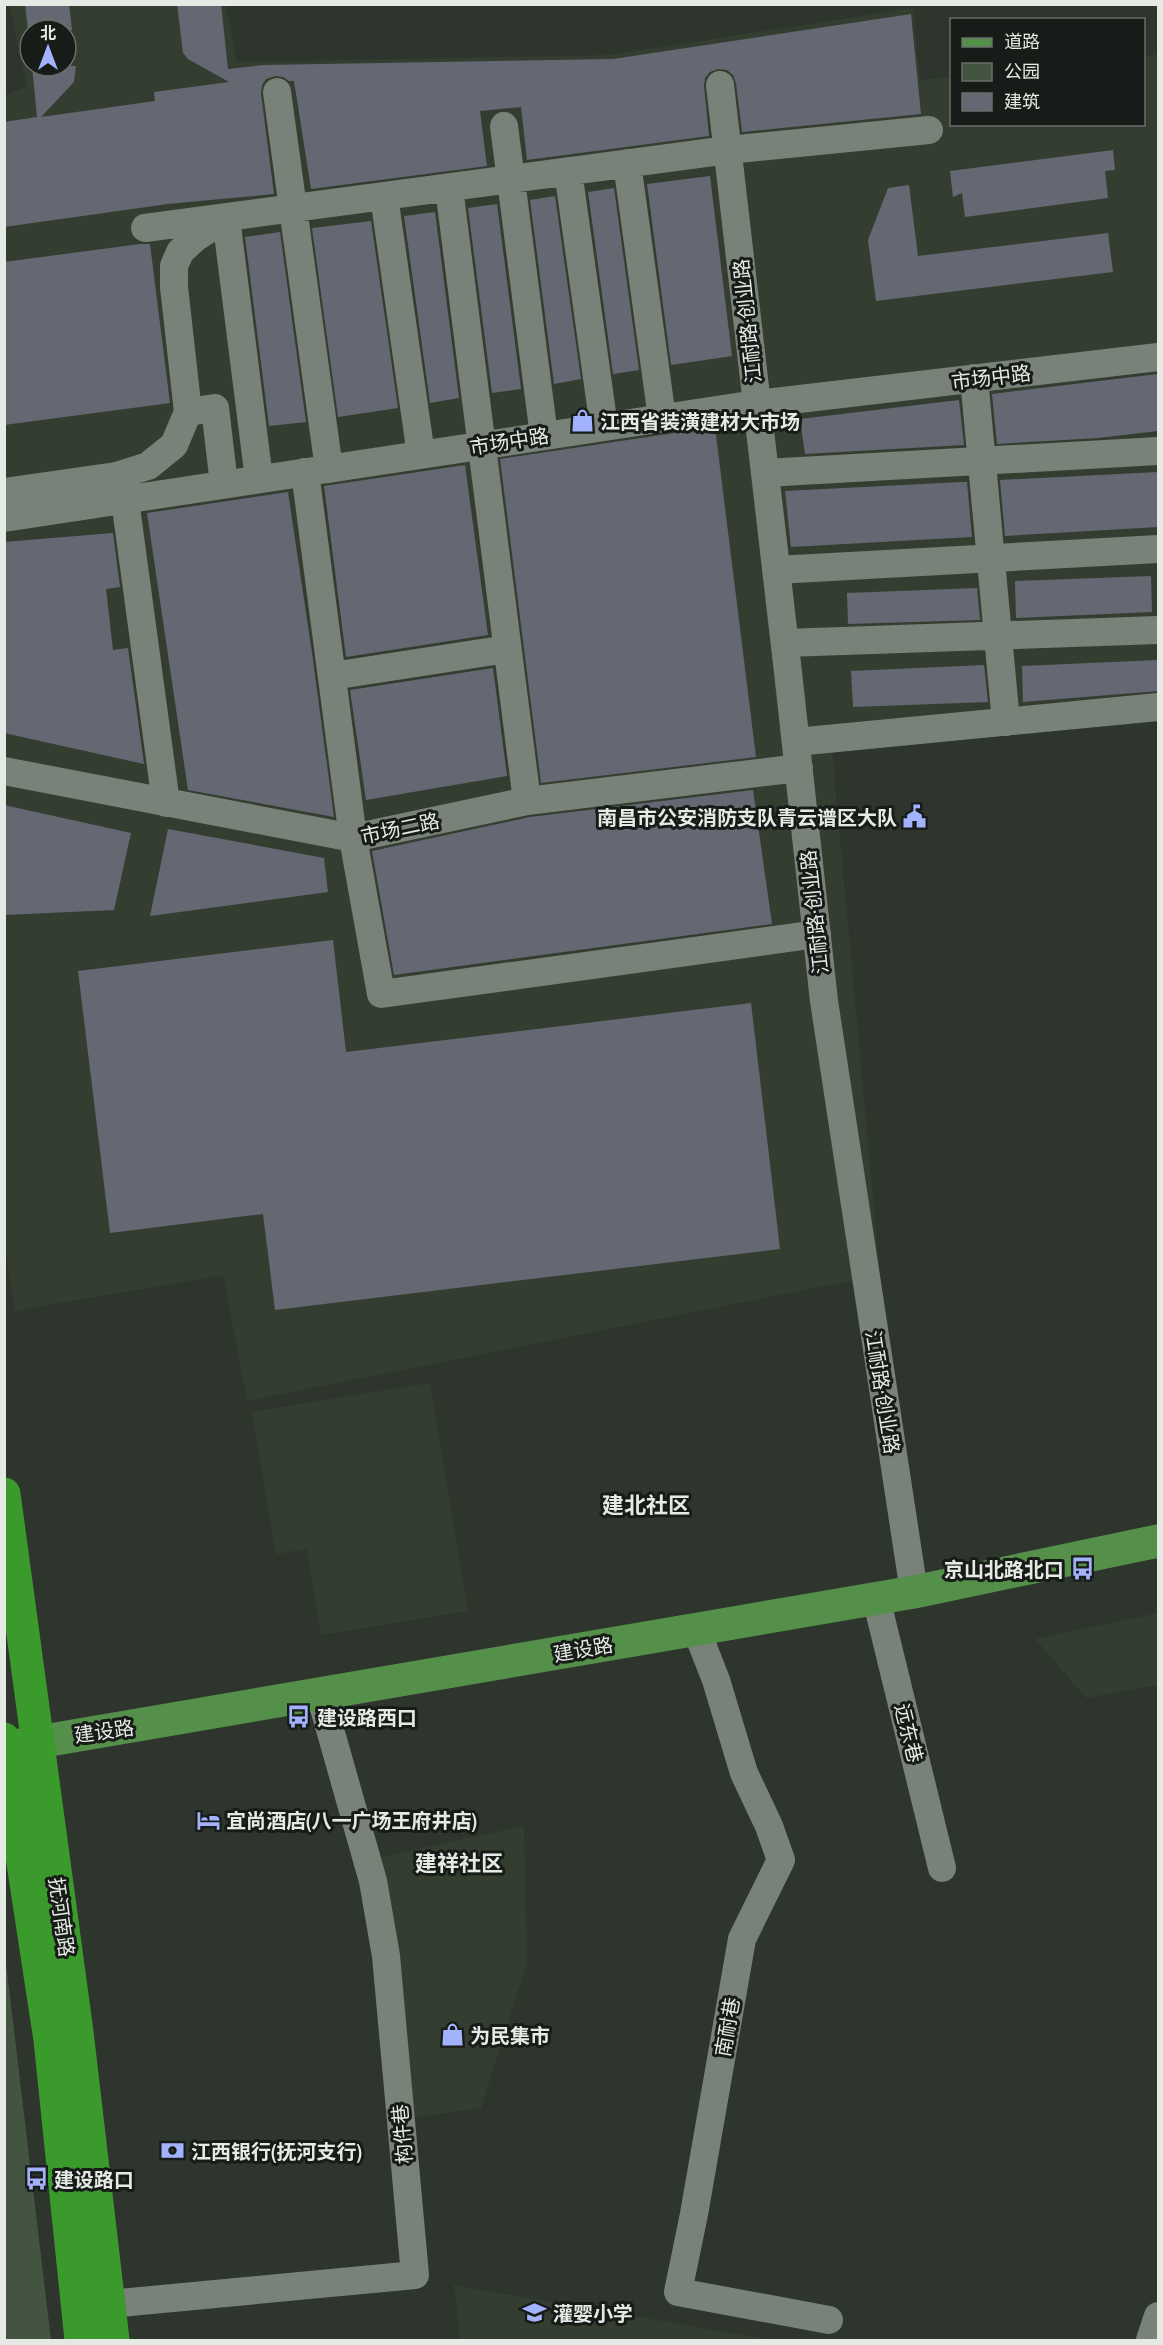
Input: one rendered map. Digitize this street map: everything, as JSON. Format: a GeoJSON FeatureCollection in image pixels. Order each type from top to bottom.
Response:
{"type":"FeatureCollection","features":[{"type":"Feature","properties":{"kind":"highway","name":"抚河南路"},"geometry":{"type":"LineString","coordinates":[[4,1494],[77,2032],[113,2340]]}},
{"type":"Feature","properties":{"kind":"highway","name":"抚河南路"},"geometry":{"type":"LineString","coordinates":[[5,1740],[50,2040],[81,2340]]}},
{"type":"Feature","properties":{"kind":"main road","name":"建设路"},"geometry":{"type":"LineString","coordinates":[[5,1740],[151,1724],[914,1592],[1158,1541]]}},
{"type":"Feature","properties":{"kind":"street","name":"江耐路·创业路"},"geometry":{"type":"LineString","coordinates":[[720,85],[824,1001],[914,1592]]}},
{"type":"Feature","properties":{"kind":"street"},"geometry":{"type":"LineString","coordinates":[[278,92],[293,208],[317,471],[332,676],[353,838],[381,994],[816,934]]}},
{"type":"Feature","properties":{"kind":"street"},"geometry":{"type":"LineString","coordinates":[[504,126],[544,436]]}},
{"type":"Feature","properties":{"kind":"street"},"geometry":{"type":"LineString","coordinates":[[145,228],[728,150],[929,130]]}},
{"type":"Feature","properties":{"kind":"street"},"geometry":{"type":"LineString","coordinates":[[627,164],[662,418]]}},
{"type":"Feature","properties":{"kind":"street"},"geometry":{"type":"LineString","coordinates":[[568,171],[604,427]]}},
{"type":"Feature","properties":{"kind":"street"},"geometry":{"type":"LineString","coordinates":[[449,188],[527,801]]}},
{"type":"Feature","properties":{"kind":"street"},"geometry":{"type":"LineString","coordinates":[[384,196],[421,455]]}},
{"type":"Feature","properties":{"kind":"street"},"geometry":{"type":"LineString","coordinates":[[4,492],[116,476],[148,466],[174,445],[188,412],[174,287],[174,266],[180,252],[195,238],[225,218]]}},
{"type":"Feature","properties":{"kind":"street"},"geometry":{"type":"LineString","coordinates":[[225,218],[259,479]]}},
{"type":"Feature","properties":{"kind":"street","name":"市场中路"},"geometry":{"type":"LineString","coordinates":[[4,518],[756,404],[1158,357]]}},
{"type":"Feature","properties":{"kind":"street"},"geometry":{"type":"LineString","coordinates":[[974,378],[1006,722]]}},
{"type":"Feature","properties":{"kind":"street"},"geometry":{"type":"LineString","coordinates":[[188,412],[215,408],[224,484]]}},
{"type":"Feature","properties":{"kind":"street"},"geometry":{"type":"LineString","coordinates":[[765,473],[1158,451]]}},
{"type":"Feature","properties":{"kind":"street"},"geometry":{"type":"LineString","coordinates":[[125,500],[166,803]]}},
{"type":"Feature","properties":{"kind":"street"},"geometry":{"type":"LineString","coordinates":[[776,570],[1158,549]]}},
{"type":"Feature","properties":{"kind":"street"},"geometry":{"type":"LineString","coordinates":[[785,643],[1158,630]]}},
{"type":"Feature","properties":{"kind":"street"},"geometry":{"type":"LineString","coordinates":[[332,676],[507,649]]}},
{"type":"Feature","properties":{"kind":"street","name":"市场二路"},"geometry":{"type":"LineString","coordinates":[[4,771],[353,838],[527,801],[797,755],[1006,722],[1158,707]]}},
{"type":"Feature","properties":{"kind":"street","name":"远东巷"},"geometry":{"type":"LineString","coordinates":[[876,1598],[942,1868]]}},
{"type":"Feature","properties":{"kind":"street","name":"南耐巷"},"geometry":{"type":"LineString","coordinates":[[696,1629],[716,1680],[744,1773],[769,1826],[781,1860],[742,1939],[694,2214],[678,2292],[829,2320]]}},
{"type":"Feature","properties":{"kind":"street","name":"构件巷"},"geometry":{"type":"LineString","coordinates":[[109,2304],[415,2275],[386,1956],[373,1881],[320,1694]]}},
{"type":"Feature","properties":{"kind":"street"},"geometry":{"type":"LineString","coordinates":[[1150,2340],[1158,2316]]}},
{"type":"Feature","properties":{"kind":"shaded area","name":"江西省装潢建材大市场"},"geometry":{"type":"Polygon","coordinates":[[[9,4],[226,5],[237,62],[609,55],[913,8],[920,80],[950,77],[950,126],[1145,126],[1145,56],[1158,54],[1158,717],[832,750],[880,1275],[247,1401],[223,1275],[15,1311],[4,1240],[4,96],[27,86],[25,78],[78,78],[78,18],[18,18],[18,45],[9,4]]]}},
{"type":"Feature","properties":{"kind":"shaded area"},"geometry":{"type":"Polygon","coordinates":[[[430,1383],[468,1611],[321,1635],[307,1549],[276,1554],[252,1412],[430,1383]]]}},
{"type":"Feature","properties":{"kind":"shaded area"},"geometry":{"type":"Polygon","coordinates":[[[1158,1613],[1158,1685],[1086,1698],[1035,1639],[1158,1613]]]}},
{"type":"Feature","properties":{"kind":"shaded area","name":"为民集市"},"geometry":{"type":"Polygon","coordinates":[[[524,1826],[527,1963],[481,2108],[410,2118],[377,1858],[524,1826]]]}},
{"type":"Feature","properties":{"kind":"shaded area","name":"灌婴小学"},"geometry":{"type":"Polygon","coordinates":[[[454,2285],[772,2340],[460,2340],[454,2285]]]}},
{"type":"Feature","properties":{"kind":"green space"},"geometry":{"type":"Polygon","coordinates":[[[5,1955],[51,2340],[5,2340],[5,1955]]]}},
{"type":"Feature","properties":{"kind":"building"},"geometry":{"type":"Polygon","coordinates":[[[25,4],[69,4],[71,18],[27,18],[25,4]]]}},
{"type":"Feature","properties":{"kind":"building"},"geometry":{"type":"Polygon","coordinates":[[[177,4],[221,4],[228,69],[264,65],[613,59],[911,14],[921,114],[742,132],[733,75],[727,70],[718,69],[710,72],[705,78],[709,136],[527,160],[521,107],[480,111],[487,166],[311,189],[294,81],[275,76],[266,79],[262,85],[261,94],[274,194],[168,204],[4,227],[4,122],[37,117],[33,78],[74,78],[74,82],[41,117],[155,101],[154,92],[229,82],[188,59],[183,53],[177,4]]]}},
{"type":"Feature","properties":{"kind":"building"},"geometry":{"type":"Polygon","coordinates":[[[1113,150],[1115,170],[1105,171],[1108,198],[965,217],[962,193],[953,197],[950,171],[1113,150]]]}},
{"type":"Feature","properties":{"kind":"building"},"geometry":{"type":"Polygon","coordinates":[[[710,176],[732,356],[671,365],[647,184],[710,176]]]}},
{"type":"Feature","properties":{"kind":"building"},"geometry":{"type":"Polygon","coordinates":[[[909,185],[918,256],[1108,233],[1113,272],[876,301],[868,240],[888,188],[909,185]]]}},
{"type":"Feature","properties":{"kind":"building"},"geometry":{"type":"Polygon","coordinates":[[[614,188],[639,370],[613,374],[588,192],[614,188]]]}},
{"type":"Feature","properties":{"kind":"building"},"geometry":{"type":"Polygon","coordinates":[[[555,196],[581,379],[554,384],[530,200],[555,196]]]}},
{"type":"Feature","properties":{"kind":"building"},"geometry":{"type":"Polygon","coordinates":[[[497,204],[521,389],[492,393],[468,208],[497,204]]]}},
{"type":"Feature","properties":{"kind":"building"},"geometry":{"type":"Polygon","coordinates":[[[435,212],[459,398],[430,403],[404,216],[435,212]]]}},
{"type":"Feature","properties":{"kind":"building"},"geometry":{"type":"Polygon","coordinates":[[[371,221],[398,408],[338,417],[312,228],[371,221]]]}},
{"type":"Feature","properties":{"kind":"building"},"geometry":{"type":"Polygon","coordinates":[[[280,232],[306,422],[269,426],[245,237],[280,232]]]}},
{"type":"Feature","properties":{"kind":"building"},"geometry":{"type":"Polygon","coordinates":[[[150,244],[170,403],[4,425],[4,262],[150,244]]]}},
{"type":"Feature","properties":{"kind":"building"},"geometry":{"type":"Polygon","coordinates":[[[1158,374],[1158,431],[1098,438],[997,444],[992,394],[1158,374]]]}},
{"type":"Feature","properties":{"kind":"building"},"geometry":{"type":"Polygon","coordinates":[[[959,400],[964,445],[805,454],[800,419],[959,400]]]}},
{"type":"Feature","properties":{"kind":"building"},"geometry":{"type":"Polygon","coordinates":[[[715,427],[756,757],[541,783],[500,459],[715,427]]]}},
{"type":"Feature","properties":{"kind":"building"},"geometry":{"type":"Polygon","coordinates":[[[465,465],[488,635],[346,657],[324,486],[465,465]]]}},
{"type":"Feature","properties":{"kind":"building"},"geometry":{"type":"Polygon","coordinates":[[[1158,472],[1158,527],[1005,536],[1000,480],[1158,472]]]}},
{"type":"Feature","properties":{"kind":"building"},"geometry":{"type":"Polygon","coordinates":[[[967,482],[972,537],[791,547],[785,491],[967,482]]]}},
{"type":"Feature","properties":{"kind":"building"},"geometry":{"type":"Polygon","coordinates":[[[288,492],[334,817],[188,790],[147,513],[288,492]]]}},
{"type":"Feature","properties":{"kind":"building"},"geometry":{"type":"Polygon","coordinates":[[[113,533],[120,587],[106,589],[113,650],[128,648],[144,764],[4,733],[4,542],[113,533]]]}},
{"type":"Feature","properties":{"kind":"building"},"geometry":{"type":"Polygon","coordinates":[[[1151,576],[1152,612],[1016,618],[1015,581],[1151,576]]]}},
{"type":"Feature","properties":{"kind":"building"},"geometry":{"type":"Polygon","coordinates":[[[977,588],[980,620],[848,624],[847,593],[977,588]]]}},
{"type":"Feature","properties":{"kind":"building"},"geometry":{"type":"Polygon","coordinates":[[[1158,660],[1158,691],[1023,702],[1022,666],[1158,660]]]}},
{"type":"Feature","properties":{"kind":"building"},"geometry":{"type":"Polygon","coordinates":[[[984,665],[988,702],[853,707],[851,671],[984,665]]]}},
{"type":"Feature","properties":{"kind":"building"},"geometry":{"type":"Polygon","coordinates":[[[493,668],[507,776],[366,800],[350,690],[493,668]]]}},
{"type":"Feature","properties":{"kind":"building"},"geometry":{"type":"Polygon","coordinates":[[[753,790],[772,924],[394,975],[372,851],[530,817],[753,790]]]}},
{"type":"Feature","properties":{"kind":"building"},"geometry":{"type":"Polygon","coordinates":[[[4,805],[131,833],[114,910],[4,915],[4,805]]]}},
{"type":"Feature","properties":{"kind":"building"},"geometry":{"type":"Polygon","coordinates":[[[168,829],[324,858],[328,892],[150,916],[168,829]]]}},
{"type":"Feature","properties":{"kind":"building"},"geometry":{"type":"Polygon","coordinates":[[[333,940],[346,1052],[751,1003],[780,1249],[275,1310],[263,1214],[110,1233],[78,971],[333,940]]]}},
{"type":"Feature","properties":{"kind":"place","name":"江西省装潢建材大市场"},"geometry":{"type":"Point","coordinates":[582,421]}},
{"type":"Feature","properties":{"kind":"place","name":"南昌市公安消防支队青云谱区大队"},"geometry":{"type":"Point","coordinates":[915,817]}},
{"type":"Feature","properties":{"kind":"place","name":"京山北路北口"},"geometry":{"type":"Point","coordinates":[1082,1569]}},
{"type":"Feature","properties":{"kind":"place","name":"建设路西口"},"geometry":{"type":"Point","coordinates":[299,1717]}},
{"type":"Feature","properties":{"kind":"place","name":"宜尚酒店(八一广场王府井店)"},"geometry":{"type":"Point","coordinates":[208,1820]}},
{"type":"Feature","properties":{"kind":"place","name":"为民集市"},"geometry":{"type":"Point","coordinates":[452,2035]}},
{"type":"Feature","properties":{"kind":"place","name":"江西银行(抚河支行)"},"geometry":{"type":"Point","coordinates":[173,2151]}},
{"type":"Feature","properties":{"kind":"place","name":"建设路口"},"geometry":{"type":"Point","coordinates":[36,2179]}},
{"type":"Feature","properties":{"kind":"place","name":"灌婴小学"},"geometry":{"type":"Point","coordinates":[535,2313]}},
{"type":"Feature","properties":{"kind":"district","name":"建北社区"},"geometry":{"type":"Point","coordinates":[646,1505]}},
{"type":"Feature","properties":{"kind":"district","name":"建祥社区"},"geometry":{"type":"Point","coordinates":[459,1863]}}]}
